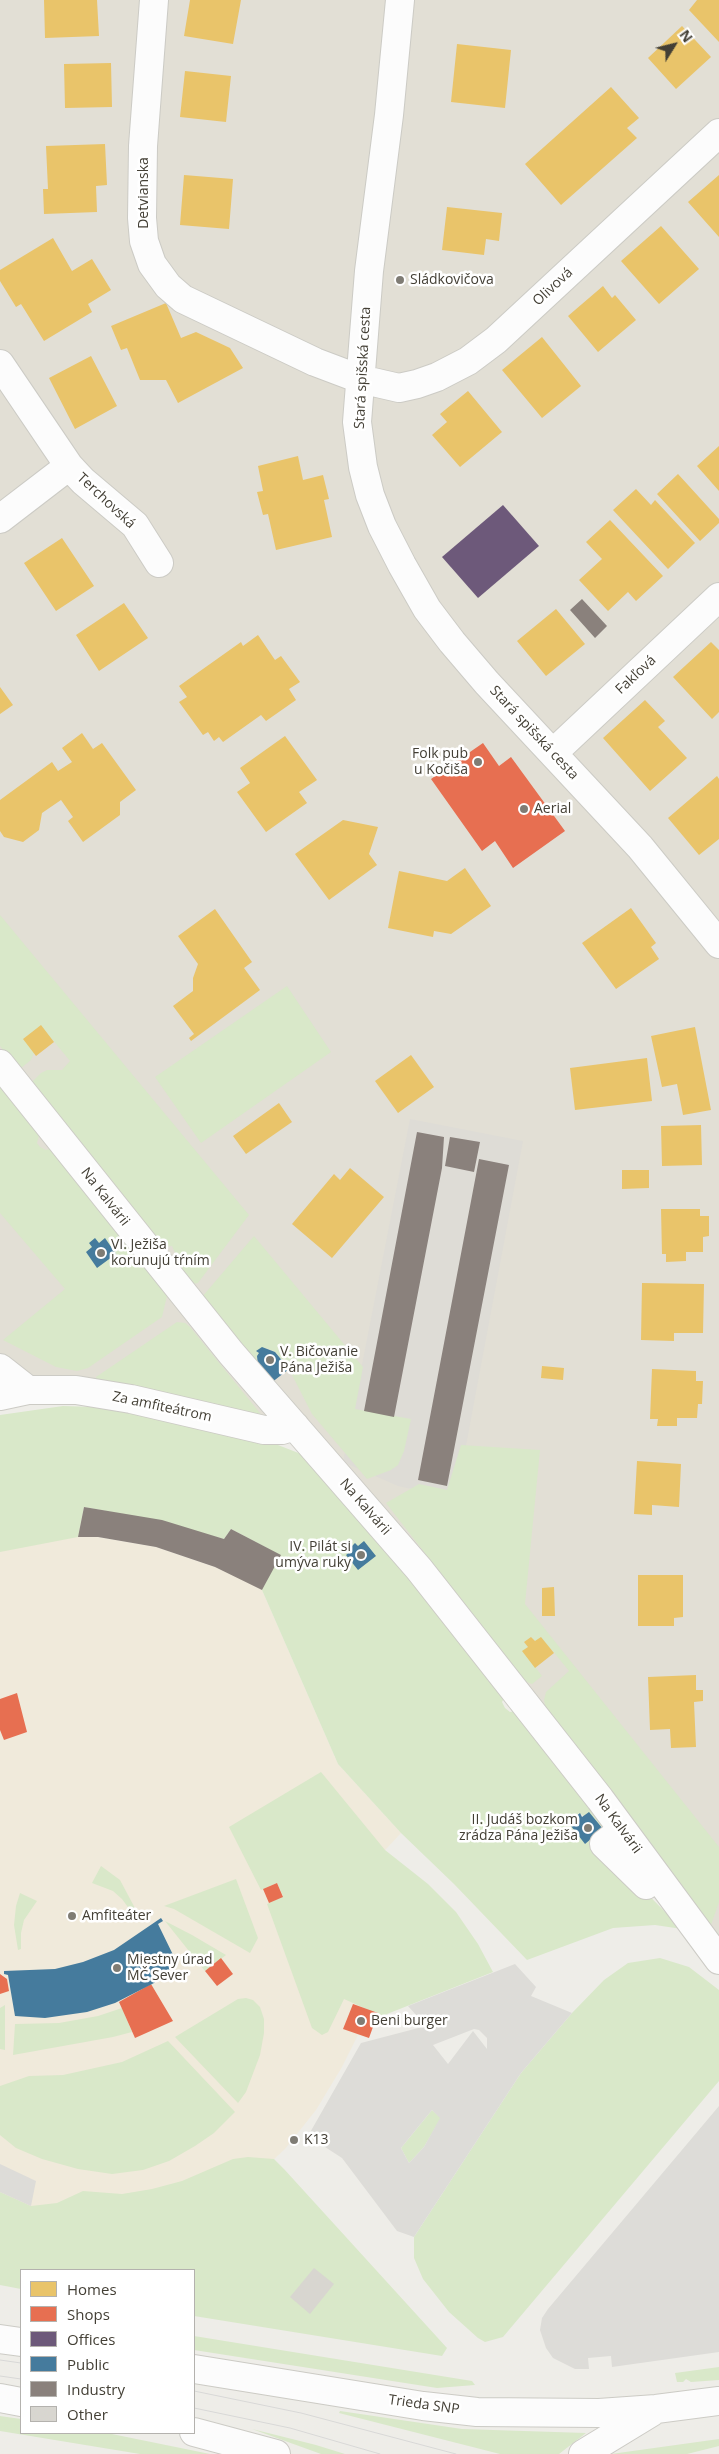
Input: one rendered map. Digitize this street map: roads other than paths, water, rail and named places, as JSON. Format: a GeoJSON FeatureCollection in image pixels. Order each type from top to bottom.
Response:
{"type":"FeatureCollection","features":[{"type":"Feature","properties":{"kind":"street","name":"Detvianska"},"geometry":{"type":"LineString","coordinates":[[154,0],[143,146],[142,218],[144,240],[152,264],[168,286],[183,299],[315,362],[360,379]]}},
{"type":"Feature","properties":{"kind":"street","name":"Stará spišská cesta"},"geometry":{"type":"LineString","coordinates":[[400,0],[389,115],[370,271],[357,422],[363,466],[382,526],[427,609],[452,642],[487,683],[652,861],[719,944]]}},
{"type":"Feature","properties":{"kind":"street","name":"Olivová"},"geometry":{"type":"LineString","coordinates":[[360,379],[399,388],[437,377],[468,360],[496,340],[719,133]]}},
{"type":"Feature","properties":{"kind":"street","name":"Terchovská"},"geometry":{"type":"LineString","coordinates":[[0,364],[69,466],[83,481],[135,525],[159,563]]}},
{"type":"Feature","properties":{"kind":"street","name":"Terchovská"},"geometry":{"type":"LineString","coordinates":[[0,519],[69,466]]}},
{"type":"Feature","properties":{"kind":"street","name":"Fakľová"},"geometry":{"type":"LineString","coordinates":[[553,753],[719,596]]}},
{"type":"Feature","properties":{"kind":"street","name":"Na Kalvárii"},"geometry":{"type":"LineString","coordinates":[[0,1064],[184,1296],[419,1569],[505,1676],[713,1953]]}},
{"type":"Feature","properties":{"kind":"street"},"geometry":{"type":"LineString","coordinates":[[0,1368],[28,1390]]}},
{"type":"Feature","properties":{"kind":"street","name":"Za amfiteátrom"},"geometry":{"type":"LineString","coordinates":[[0,1396],[28,1390],[76,1390],[131,1399],[264,1430],[282,1430],[295,1426]]}},
{"type":"Feature","properties":{"kind":"street"},"geometry":{"type":"LineString","coordinates":[[0,2339],[20,2342]]}},
{"type":"Feature","properties":{"kind":"street","name":"Trieda SNP"},"geometry":{"type":"LineString","coordinates":[[195,2369],[423,2406],[477,2412],[544,2414],[656,2409],[719,2402]]}},
{"type":"Feature","properties":{"kind":"street"},"geometry":{"type":"LineString","coordinates":[[0,2398],[20,2402]]}},
{"type":"Feature","properties":{"kind":"street"},"geometry":{"type":"LineString","coordinates":[[584,2454],[656,2409]]}},
{"type":"Feature","properties":{"kind":"street"},"geometry":{"type":"LineString","coordinates":[[195,2432],[276,2454]]}},
{"type":"Feature","properties":{"kind":"tram line"},"geometry":{"type":"LineString","coordinates":[[0,2360],[20,2363]]}},
{"type":"Feature","properties":{"kind":"tram line"},"geometry":{"type":"LineString","coordinates":[[0,2376],[20,2379]]}},
{"type":"Feature","properties":{"kind":"tram line"},"geometry":{"type":"LineString","coordinates":[[195,2391],[301,2413],[456,2454]]}},
{"type":"Feature","properties":{"kind":"tram line"},"geometry":{"type":"LineString","coordinates":[[195,2408],[290,2428],[380,2454]]}},
{"type":"Feature","properties":{"kind":"place","name":"Sládkovičova"},"geometry":{"type":"Point","coordinates":[400,280]}},
{"type":"Feature","properties":{"kind":"place","name":"Folk pub u Kočiša"},"geometry":{"type":"Point","coordinates":[478,762]}},
{"type":"Feature","properties":{"kind":"place","name":"Aerial"},"geometry":{"type":"Point","coordinates":[524,809]}},
{"type":"Feature","properties":{"kind":"place","name":"VI. Ježiša korunujú tŕním"},"geometry":{"type":"Point","coordinates":[101,1253]}},
{"type":"Feature","properties":{"kind":"place","name":"V. Bičovanie Pána Ježiša"},"geometry":{"type":"Point","coordinates":[270,1360]}},
{"type":"Feature","properties":{"kind":"place","name":"IV. Pilát si umýva ruky"},"geometry":{"type":"Point","coordinates":[361,1555]}},
{"type":"Feature","properties":{"kind":"place","name":"II. Judáš bozkom zrádza Pána Ježiša"},"geometry":{"type":"Point","coordinates":[588,1828]}},
{"type":"Feature","properties":{"kind":"place","name":"Amfiteáter"},"geometry":{"type":"Point","coordinates":[72,1916]}},
{"type":"Feature","properties":{"kind":"place","name":"Miestny úrad MČ Sever"},"geometry":{"type":"Point","coordinates":[117,1968]}},
{"type":"Feature","properties":{"kind":"place","name":"Beni burger"},"geometry":{"type":"Point","coordinates":[361,2021]}},
{"type":"Feature","properties":{"kind":"place","name":"K13"},"geometry":{"type":"Point","coordinates":[294,2140]}}]}
